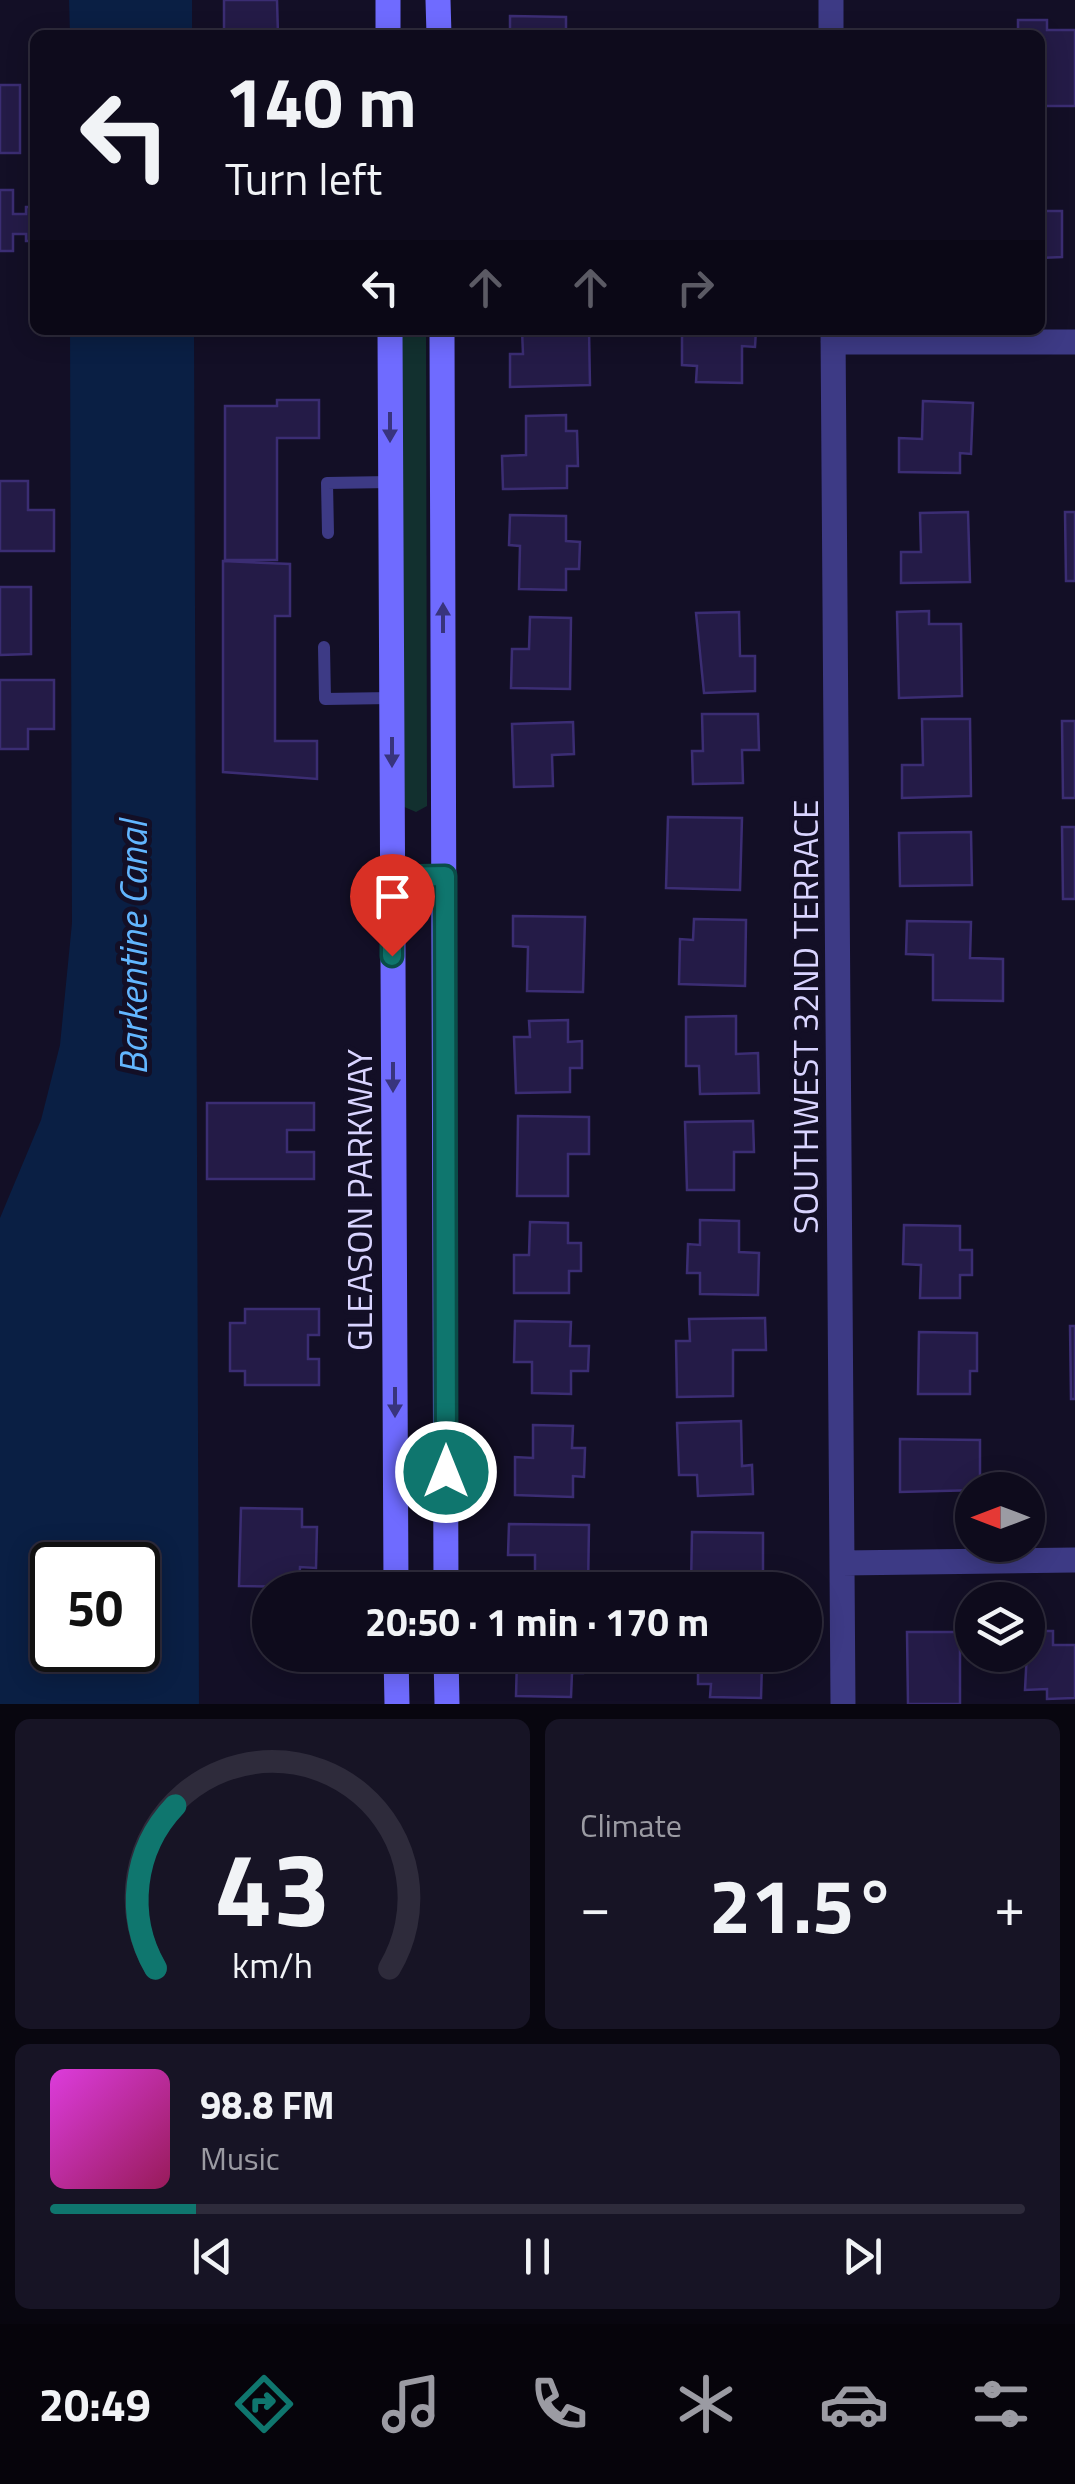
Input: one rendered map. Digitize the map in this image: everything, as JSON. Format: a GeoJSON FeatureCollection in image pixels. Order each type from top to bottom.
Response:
{"type":"FeatureCollection","features":[{"type":"Feature","properties":{"kind":"main road"},"geometry":{"type":"LineString","coordinates":[[388,0],[388,30]]}},
{"type":"Feature","properties":{"kind":"main road"},"geometry":{"type":"LineString","coordinates":[[438,0],[439,30]]}},
{"type":"Feature","properties":{"kind":"main road","name":"GLEASON PARKWAY"},"geometry":{"type":"LineString","coordinates":[[390,335],[396,1572]]}},
{"type":"Feature","properties":{"kind":"main road"},"geometry":{"type":"LineString","coordinates":[[442,335],[446,1572]]}},
{"type":"Feature","properties":{"kind":"main road"},"geometry":{"type":"LineString","coordinates":[[396,1672],[397,1704]]}},
{"type":"Feature","properties":{"kind":"main road"},"geometry":{"type":"LineString","coordinates":[[446,1672],[446,1704]]}},
{"type":"Feature","properties":{"kind":"street"},"geometry":{"type":"LineString","coordinates":[[831,0],[832,30]]}},
{"type":"Feature","properties":{"kind":"street"},"geometry":{"type":"LineString","coordinates":[[833,336],[1075,342]]}},
{"type":"Feature","properties":{"kind":"street","name":"SOUTHWEST 32ND TERRACE"},"geometry":{"type":"LineString","coordinates":[[833,336],[843,1704]]}},
{"type":"Feature","properties":{"kind":"street"},"geometry":{"type":"LineString","coordinates":[[842,1563],[1075,1560]]}},
{"type":"Feature","properties":{"kind":"lane"},"geometry":{"type":"LineString","coordinates":[[328,534],[327,483],[390,482]]}},
{"type":"Feature","properties":{"kind":"lane"},"geometry":{"type":"LineString","coordinates":[[324,647],[325,699],[391,698]]}},
{"type":"Feature","properties":{"kind":"lane"},"geometry":{"type":"LineString","coordinates":[[392,877],[445,876]]}},
{"type":"Feature","properties":{"kind":"green space"},"geometry":{"type":"Polygon","coordinates":[[[400,335],[426,335],[427,806],[416,812],[402,806],[400,335]]]}},
{"type":"Feature","properties":{"kind":"water"},"geometry":{"type":"Polygon","coordinates":[[[69,0],[192,0],[192,30],[70,30],[69,0]]]}},
{"type":"Feature","properties":{"kind":"water","name":"Barkentine Canal"},"geometry":{"type":"Polygon","coordinates":[[[70,335],[194,335],[199,1704],[0,1704],[0,1218],[41,1120],[60,1045],[72,923],[70,335]]]}},
{"type":"Feature","properties":{"kind":"building"},"geometry":{"type":"Polygon","coordinates":[[[224,0],[277,0],[278,30],[224,30],[224,0]]]}},
{"type":"Feature","properties":{"kind":"building"},"geometry":{"type":"Polygon","coordinates":[[[510,16],[566,17],[566,30],[510,30],[510,16]]]}},
{"type":"Feature","properties":{"kind":"building"},"geometry":{"type":"Polygon","coordinates":[[[1018,20],[1047,20],[1047,30],[1075,30],[1075,106],[1045,106],[1045,30],[1018,30],[1018,20]]]}},
{"type":"Feature","properties":{"kind":"building"},"geometry":{"type":"Polygon","coordinates":[[[0,85],[20,85],[20,153],[0,153],[0,85]]]}},
{"type":"Feature","properties":{"kind":"building"},"geometry":{"type":"Polygon","coordinates":[[[0,190],[13,190],[13,214],[26,214],[26,207],[30,207],[30,241],[26,241],[26,234],[13,234],[13,251],[0,251],[0,190]]]}},
{"type":"Feature","properties":{"kind":"building"},"geometry":{"type":"Polygon","coordinates":[[[1045,211],[1062,211],[1062,257],[1045,258],[1045,211]]]}},
{"type":"Feature","properties":{"kind":"building"},"geometry":{"type":"Polygon","coordinates":[[[522,335],[589,335],[590,385],[510,387],[510,354],[523,354],[522,335]]]}},
{"type":"Feature","properties":{"kind":"building"},"geometry":{"type":"Polygon","coordinates":[[[682,335],[756,335],[755,347],[742,346],[742,383],[696,382],[697,366],[682,365],[682,335]]]}},
{"type":"Feature","properties":{"kind":"building"},"geometry":{"type":"Polygon","coordinates":[[[277,400],[319,400],[319,438],[277,438],[277,560],[225,560],[225,406],[277,406],[277,400]]]}},
{"type":"Feature","properties":{"kind":"building"},"geometry":{"type":"Polygon","coordinates":[[[923,401],[973,403],[971,454],[960,453],[960,473],[899,472],[899,438],[922,439],[923,401]]]}},
{"type":"Feature","properties":{"kind":"building"},"geometry":{"type":"Polygon","coordinates":[[[566,415],[566,431],[577,431],[578,466],[567,466],[567,488],[503,489],[502,456],[526,455],[526,416],[566,415]]]}},
{"type":"Feature","properties":{"kind":"building"},"geometry":{"type":"Polygon","coordinates":[[[0,481],[28,481],[28,510],[54,510],[54,551],[0,551],[0,481]]]}},
{"type":"Feature","properties":{"kind":"building"},"geometry":{"type":"Polygon","coordinates":[[[968,512],[970,582],[901,583],[901,552],[921,552],[920,513],[968,512]]]}},
{"type":"Feature","properties":{"kind":"building"},"geometry":{"type":"Polygon","coordinates":[[[1065,512],[1075,512],[1075,581],[1066,581],[1065,512]]]}},
{"type":"Feature","properties":{"kind":"building"},"geometry":{"type":"Polygon","coordinates":[[[510,515],[566,516],[566,541],[580,542],[579,569],[566,569],[566,590],[519,589],[520,546],[509,545],[510,515]]]}},
{"type":"Feature","properties":{"kind":"building"},"geometry":{"type":"Polygon","coordinates":[[[223,561],[290,564],[290,616],[275,616],[275,741],[317,741],[317,779],[223,772],[223,561]]]}},
{"type":"Feature","properties":{"kind":"building"},"geometry":{"type":"Polygon","coordinates":[[[0,587],[31,587],[31,654],[0,655],[0,587]]]}},
{"type":"Feature","properties":{"kind":"building"},"geometry":{"type":"Polygon","coordinates":[[[929,611],[929,624],[961,624],[962,696],[899,698],[897,612],[929,611]]]}},
{"type":"Feature","properties":{"kind":"building"},"geometry":{"type":"Polygon","coordinates":[[[739,612],[740,656],[755,656],[755,691],[704,693],[696,613],[739,612]]]}},
{"type":"Feature","properties":{"kind":"building"},"geometry":{"type":"Polygon","coordinates":[[[530,617],[571,618],[570,689],[511,688],[512,649],[529,649],[530,617]]]}},
{"type":"Feature","properties":{"kind":"building"},"geometry":{"type":"Polygon","coordinates":[[[0,680],[54,680],[54,729],[28,729],[28,749],[0,749],[0,680]]]}},
{"type":"Feature","properties":{"kind":"building"},"geometry":{"type":"Polygon","coordinates":[[[702,714],[758,714],[759,750],[742,750],[743,783],[693,784],[692,751],[703,751],[702,714]]]}},
{"type":"Feature","properties":{"kind":"building"},"geometry":{"type":"Polygon","coordinates":[[[922,719],[970,719],[971,796],[902,798],[902,765],[923,765],[922,719]]]}},
{"type":"Feature","properties":{"kind":"building"},"geometry":{"type":"Polygon","coordinates":[[[1062,721],[1075,721],[1075,798],[1063,798],[1062,721]]]}},
{"type":"Feature","properties":{"kind":"building"},"geometry":{"type":"Polygon","coordinates":[[[573,722],[574,754],[552,755],[553,786],[514,787],[512,724],[573,722]]]}},
{"type":"Feature","properties":{"kind":"building"},"geometry":{"type":"Polygon","coordinates":[[[668,817],[742,818],[740,890],[666,888],[668,817]]]}},
{"type":"Feature","properties":{"kind":"building"},"geometry":{"type":"Polygon","coordinates":[[[1062,827],[1075,827],[1075,899],[1063,899],[1062,827]]]}},
{"type":"Feature","properties":{"kind":"building"},"geometry":{"type":"Polygon","coordinates":[[[971,832],[972,885],[900,886],[899,833],[971,832]]]}},
{"type":"Feature","properties":{"kind":"building"},"geometry":{"type":"Polygon","coordinates":[[[513,916],[585,917],[583,992],[527,991],[528,947],[513,946],[513,916]]]}},
{"type":"Feature","properties":{"kind":"building"},"geometry":{"type":"Polygon","coordinates":[[[694,919],[746,920],[745,986],[679,984],[680,939],[693,940],[694,919]]]}},
{"type":"Feature","properties":{"kind":"building"},"geometry":{"type":"Polygon","coordinates":[[[907,921],[971,922],[970,958],[1003,959],[1003,1001],[933,1000],[933,955],[906,954],[907,921]]]}},
{"type":"Feature","properties":{"kind":"building"},"geometry":{"type":"Polygon","coordinates":[[[736,1016],[736,1054],[758,1053],[759,1093],[700,1094],[699,1066],[686,1066],[686,1017],[736,1016]]]}},
{"type":"Feature","properties":{"kind":"building"},"geometry":{"type":"Polygon","coordinates":[[[568,1020],[568,1042],[582,1041],[582,1068],[570,1068],[570,1092],[516,1093],[514,1037],[530,1037],[529,1021],[568,1020]]]}},
{"type":"Feature","properties":{"kind":"building"},"geometry":{"type":"Polygon","coordinates":[[[207,1103],[314,1103],[314,1130],[287,1130],[287,1152],[314,1152],[314,1179],[207,1179],[207,1103]]]}},
{"type":"Feature","properties":{"kind":"building"},"geometry":{"type":"Polygon","coordinates":[[[518,1116],[589,1117],[589,1154],[568,1154],[568,1196],[517,1196],[518,1116]]]}},
{"type":"Feature","properties":{"kind":"building"},"geometry":{"type":"Polygon","coordinates":[[[753,1121],[754,1152],[734,1152],[734,1190],[687,1190],[685,1122],[753,1121]]]}},
{"type":"Feature","properties":{"kind":"building"},"geometry":{"type":"Polygon","coordinates":[[[700,1220],[739,1221],[739,1252],[759,1253],[758,1295],[700,1294],[700,1273],[687,1273],[688,1244],[700,1245],[700,1220]]]}},
{"type":"Feature","properties":{"kind":"building"},"geometry":{"type":"Polygon","coordinates":[[[530,1222],[568,1223],[568,1243],[581,1243],[581,1271],[569,1271],[569,1293],[514,1293],[514,1255],[529,1255],[530,1222]]]}},
{"type":"Feature","properties":{"kind":"building"},"geometry":{"type":"Polygon","coordinates":[[[904,1225],[960,1226],[960,1250],[972,1250],[972,1275],[960,1275],[960,1298],[920,1298],[921,1265],[903,1264],[904,1225]]]}},
{"type":"Feature","properties":{"kind":"building"},"geometry":{"type":"Polygon","coordinates":[[[245,1309],[319,1309],[319,1335],[308,1335],[308,1359],[319,1359],[319,1385],[245,1385],[245,1371],[230,1371],[230,1323],[245,1323],[245,1309]]]}},
{"type":"Feature","properties":{"kind":"building"},"geometry":{"type":"Polygon","coordinates":[[[765,1318],[766,1350],[733,1350],[733,1396],[677,1397],[676,1341],[690,1341],[689,1319],[765,1318]]]}},
{"type":"Feature","properties":{"kind":"building"},"geometry":{"type":"Polygon","coordinates":[[[515,1321],[571,1322],[570,1346],[589,1346],[588,1371],[571,1371],[571,1394],[532,1393],[532,1362],[514,1362],[515,1321]]]}},
{"type":"Feature","properties":{"kind":"building"},"geometry":{"type":"Polygon","coordinates":[[[1070,1326],[1075,1326],[1075,1399],[1071,1399],[1070,1326]]]}},
{"type":"Feature","properties":{"kind":"building"},"geometry":{"type":"Polygon","coordinates":[[[919,1332],[977,1333],[977,1371],[970,1371],[970,1394],[918,1394],[919,1332]]]}},
{"type":"Feature","properties":{"kind":"building"},"geometry":{"type":"Polygon","coordinates":[[[741,1421],[742,1466],[752,1465],[753,1494],[698,1496],[697,1475],[679,1475],[677,1423],[741,1421]]]}},
{"type":"Feature","properties":{"kind":"building"},"geometry":{"type":"Polygon","coordinates":[[[533,1425],[573,1426],[572,1448],[585,1448],[584,1477],[573,1476],[573,1497],[515,1495],[515,1457],[533,1458],[533,1425]]]}},
{"type":"Feature","properties":{"kind":"building"},"geometry":{"type":"Polygon","coordinates":[[[900,1439],[980,1440],[980,1472],[955,1472],[955,1491],[900,1492],[900,1439]]]}},
{"type":"Feature","properties":{"kind":"building"},"geometry":{"type":"Polygon","coordinates":[[[241,1508],[302,1509],[302,1527],[317,1527],[316,1568],[252,1572],[252,1586],[239,1586],[241,1508]]]}},
{"type":"Feature","properties":{"kind":"building"},"geometry":{"type":"Polygon","coordinates":[[[509,1524],[589,1525],[588,1572],[535,1572],[535,1555],[508,1555],[509,1524]]]}},
{"type":"Feature","properties":{"kind":"building"},"geometry":{"type":"Polygon","coordinates":[[[692,1532],[763,1533],[763,1572],[691,1572],[692,1532]]]}},
{"type":"Feature","properties":{"kind":"building"},"geometry":{"type":"Polygon","coordinates":[[[1045,1631],[1053,1631],[1053,1645],[1075,1645],[1075,1698],[1047,1699],[1047,1689],[1025,1690],[1026,1672],[1045,1672],[1045,1631]]]}},
{"type":"Feature","properties":{"kind":"building"},"geometry":{"type":"Polygon","coordinates":[[[907,1632],[955,1632],[960,1704],[908,1704],[907,1632]]]}},
{"type":"Feature","properties":{"kind":"building"},"geometry":{"type":"Polygon","coordinates":[[[517,1672],[583,1672],[572,1673],[571,1697],[516,1696],[517,1672]]]}},
{"type":"Feature","properties":{"kind":"building"},"geometry":{"type":"Polygon","coordinates":[[[698,1672],[762,1672],[761,1698],[710,1697],[711,1684],[698,1684],[698,1672]]]}},
{"type":"Feature","properties":{"kind":"route"},"geometry":{"type":"LineString","coordinates":[[392,956],[392,877],[445,876],[446,1472]]}}]}
